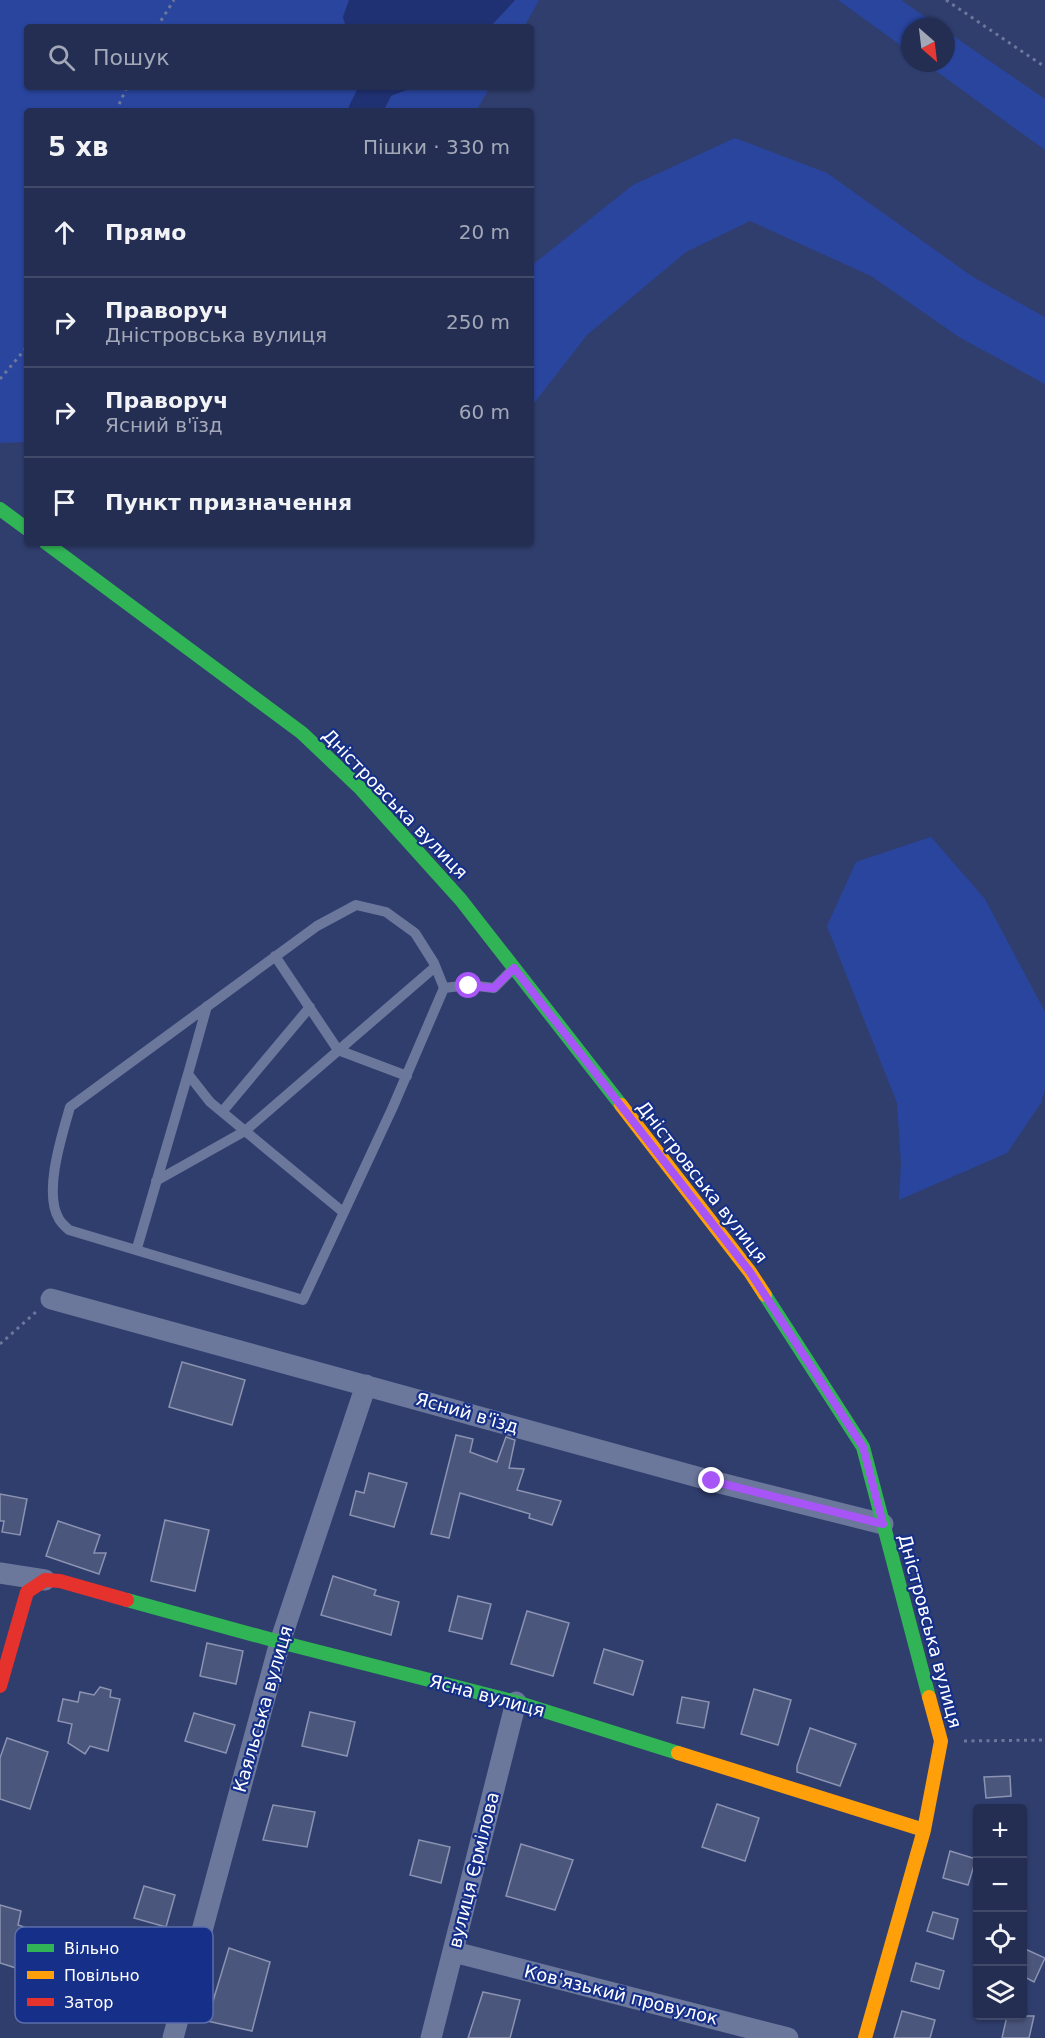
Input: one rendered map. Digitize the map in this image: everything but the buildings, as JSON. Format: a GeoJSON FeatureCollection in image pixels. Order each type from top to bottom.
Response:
{"type":"FeatureCollection","features":[{"type":"Feature","properties":{"kind":"street"},"geometry":{"type":"LineString","coordinates":[[0,509],[24,527]]}},
{"type":"Feature","properties":{"kind":"street","name":"Дністровська вулиця"},"geometry":{"type":"LineString","coordinates":[[50,546],[302,733],[361,789],[446,883],[750,1272],[863,1447],[941,1742],[924,1830],[865,2038]]}},
{"type":"Feature","properties":{"kind":"street","name":"Ясний в'їзд"},"geometry":{"type":"LineString","coordinates":[[51,1299],[712,1481],[883,1524]]}},
{"type":"Feature","properties":{"kind":"street","name":"Каяльська вулиця"},"geometry":{"type":"LineString","coordinates":[[203,1927],[280,1642],[366,1385]]}},
{"type":"Feature","properties":{"kind":"street","name":"Ясна вулиця"},"geometry":{"type":"LineString","coordinates":[[0,1573],[60,1581],[280,1642],[516,1702],[924,1830]]}},
{"type":"Feature","properties":{"kind":"street"},"geometry":{"type":"LineString","coordinates":[[0,1686],[27,1592],[45,1580]]}},
{"type":"Feature","properties":{"kind":"street","name":"вулиця Єрмілова"},"geometry":{"type":"LineString","coordinates":[[431,2038],[516,1702]]}},
{"type":"Feature","properties":{"kind":"street","name":"Ков'язький провулок"},"geometry":{"type":"LineString","coordinates":[[454,1952],[788,2038]]}},
{"type":"Feature","properties":{"kind":"street","name":"Каяльська вулиця"},"geometry":{"type":"LineString","coordinates":[[173,2038],[177,2023]]}},
{"type":"Feature","properties":{"kind":"lane"},"geometry":{"type":"LineString","coordinates":[[356,905],[387,912],[415,933],[435,967],[444,988],[303,1300],[137,1248],[69,1230],[59,1220],[52,1200],[57,1154],[70,1107],[317,926],[356,905]]}},
{"type":"Feature","properties":{"kind":"lane"},"geometry":{"type":"LineString","coordinates":[[275,956],[338,1050],[406,1076]]}},
{"type":"Feature","properties":{"kind":"lane"},"geometry":{"type":"LineString","coordinates":[[156,1181],[245,1131],[435,967]]}},
{"type":"Feature","properties":{"kind":"lane"},"geometry":{"type":"LineString","coordinates":[[444,988],[469,986],[494,988],[514,968]]}},
{"type":"Feature","properties":{"kind":"lane"},"geometry":{"type":"LineString","coordinates":[[137,1248],[207,1006]]}},
{"type":"Feature","properties":{"kind":"lane"},"geometry":{"type":"LineString","coordinates":[[222,1112],[310,1007]]}},
{"type":"Feature","properties":{"kind":"lane"},"geometry":{"type":"LineString","coordinates":[[188,1074],[210,1102],[343,1212]]}},
{"type":"Feature","properties":{"kind":"path"},"geometry":{"type":"LineString","coordinates":[[159,24],[174,0]]}},
{"type":"Feature","properties":{"kind":"path"},"geometry":{"type":"LineString","coordinates":[[946,0],[1045,67]]}},
{"type":"Feature","properties":{"kind":"path"},"geometry":{"type":"LineString","coordinates":[[117,108],[126,90]]}},
{"type":"Feature","properties":{"kind":"path"},"geometry":{"type":"LineString","coordinates":[[0,379],[24,351]]}},
{"type":"Feature","properties":{"kind":"path"},"geometry":{"type":"LineString","coordinates":[[0,1344],[51,1299]]}},
{"type":"Feature","properties":{"kind":"path"},"geometry":{"type":"LineString","coordinates":[[941,1742],[1045,1740]]}},
{"type":"Feature","properties":{"kind":"shaded area"},"geometry":{"type":"Polygon","coordinates":[[[0,0],[349,0],[343,17],[345,24],[24,24],[24,90],[366,90],[370,104],[406,90],[488,90],[478,108],[24,108],[24,442],[0,443],[0,0]]]}},
{"type":"Feature","properties":{"kind":"shaded area"},"geometry":{"type":"Polygon","coordinates":[[[349,0],[515,0],[493,24],[345,24],[343,17],[349,0]]]}},
{"type":"Feature","properties":{"kind":"shaded area"},"geometry":{"type":"Polygon","coordinates":[[[515,0],[539,0],[526,24],[493,24],[515,0]]]}},
{"type":"Feature","properties":{"kind":"shaded area"},"geometry":{"type":"Polygon","coordinates":[[[838,0],[901,0],[927,18],[901,18],[901,46],[838,0]]]}},
{"type":"Feature","properties":{"kind":"shaded area"},"geometry":{"type":"Polygon","coordinates":[[[955,37],[1045,99],[1045,150],[937,72],[955,72],[955,37]]]}},
{"type":"Feature","properties":{"kind":"shaded area"},"geometry":{"type":"Polygon","coordinates":[[[366,90],[406,90],[370,104],[366,90]]]}},
{"type":"Feature","properties":{"kind":"shaded area"},"geometry":{"type":"Polygon","coordinates":[[[735,138],[827,173],[973,277],[1045,317],[1045,384],[959,337],[871,276],[750,221],[686,252],[587,335],[534,403],[534,264],[633,185],[735,138]]]}},
{"type":"Feature","properties":{"kind":"shaded area"},"geometry":{"type":"Polygon","coordinates":[[[931,837],[985,899],[1045,1012],[1045,1089],[1041,1103],[1007,1153],[899,1200],[901,1164],[897,1103],[827,926],[856,862],[931,837]]]}},
{"type":"Feature","properties":{"kind":"waterway"},"geometry":{"type":"LineString","coordinates":[[366,108],[376,90]]}},
{"type":"Feature","properties":{"kind":"traffic: fast"},"geometry":{"type":"LineString","coordinates":[[0,509],[24,527]]}},
{"type":"Feature","properties":{"kind":"traffic: fast"},"geometry":{"type":"LineString","coordinates":[[50,546],[302,733],[361,789],[461,900],[621,1105]]}},
{"type":"Feature","properties":{"kind":"traffic: fast"},"geometry":{"type":"LineString","coordinates":[[765,1295],[863,1447],[929,1697]]}},
{"type":"Feature","properties":{"kind":"traffic: fast"},"geometry":{"type":"LineString","coordinates":[[127,1600],[280,1642],[516,1702],[678,1753]]}},
{"type":"Feature","properties":{"kind":"traffic: slow"},"geometry":{"type":"LineString","coordinates":[[621,1105],[750,1272],[765,1295]]}},
{"type":"Feature","properties":{"kind":"traffic: slow"},"geometry":{"type":"LineString","coordinates":[[865,2038],[924,1830],[941,1741],[929,1697]]}},
{"type":"Feature","properties":{"kind":"traffic: slow"},"geometry":{"type":"LineString","coordinates":[[678,1753],[924,1830]]}},
{"type":"Feature","properties":{"kind":"traffic: jam"},"geometry":{"type":"LineString","coordinates":[[0,1686],[27,1592],[45,1580],[60,1581],[127,1600]]}},
{"type":"Feature","properties":{"kind":"route"},"geometry":{"type":"LineString","coordinates":[[469,986],[494,988],[514,968],[750,1272],[863,1447],[883,1524],[712,1481]]}}]}
